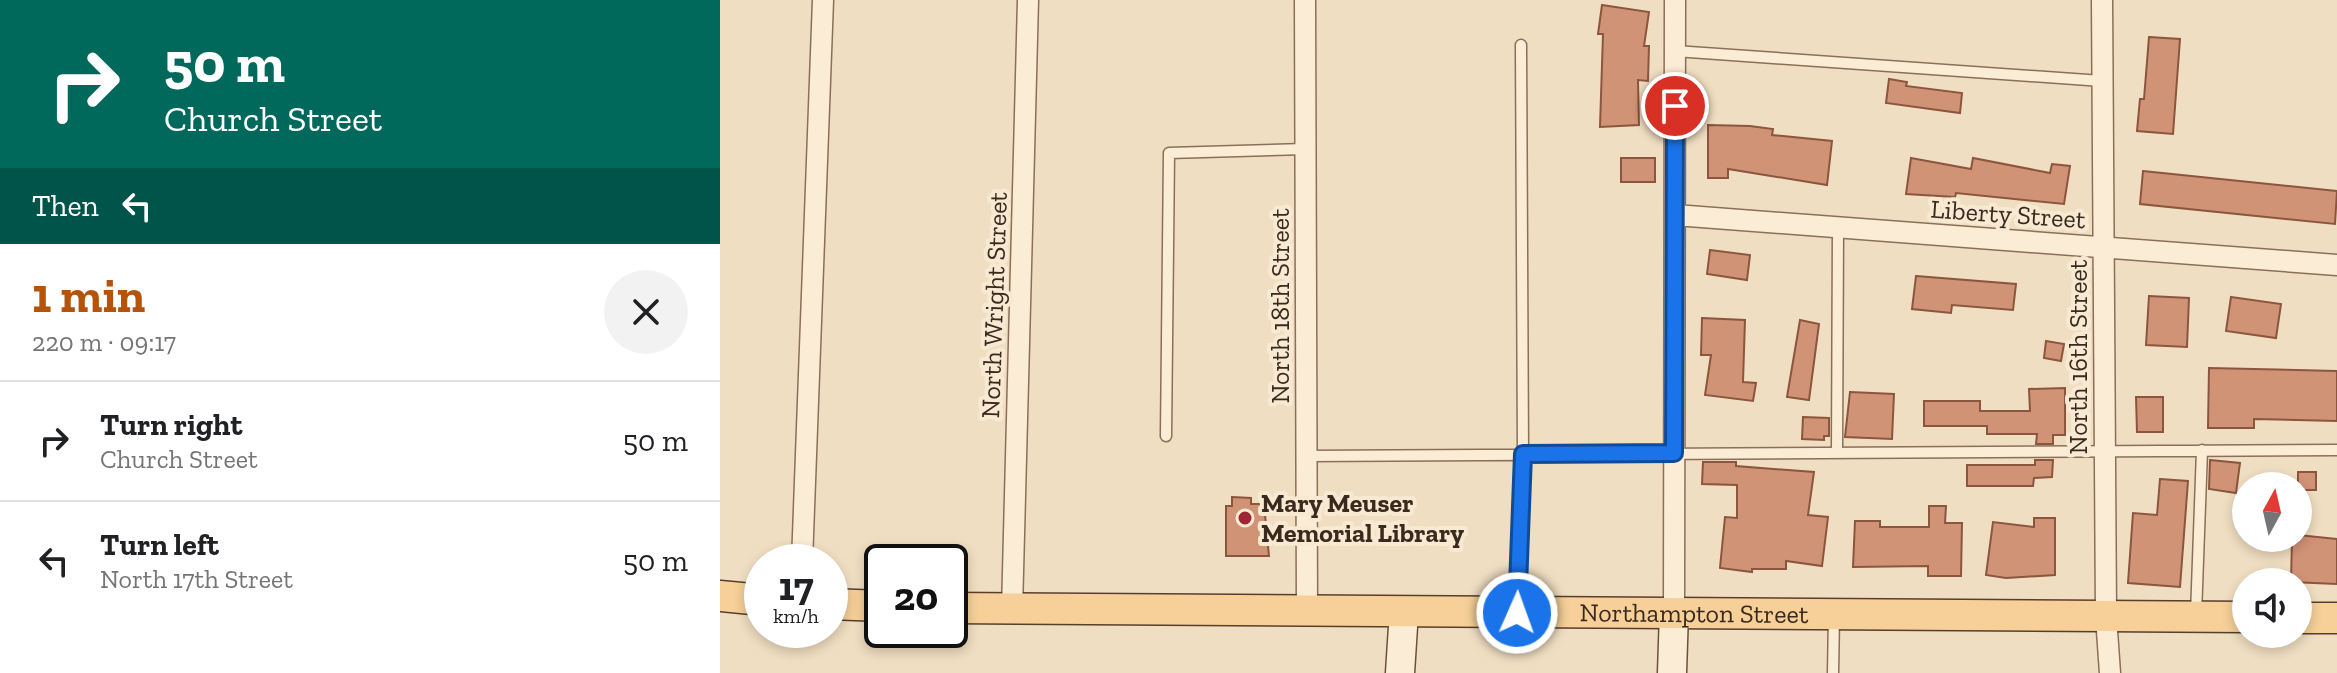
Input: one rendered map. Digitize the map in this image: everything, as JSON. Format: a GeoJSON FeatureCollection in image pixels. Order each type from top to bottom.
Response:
{"type":"FeatureCollection","features":[{"type":"Feature","properties":{"kind":"main road"},"geometry":{"type":"LineString","coordinates":[[720,596],[744,598]]}},
{"type":"Feature","properties":{"kind":"main road","name":"Northampton Street"},"geometry":{"type":"LineString","coordinates":[[968,609],[2232,617]]}},
{"type":"Feature","properties":{"kind":"main road"},"geometry":{"type":"LineString","coordinates":[[2312,618],[2337,618]]}},
{"type":"Feature","properties":{"kind":"street"},"geometry":{"type":"LineString","coordinates":[[803,544],[823,0]]}},
{"type":"Feature","properties":{"kind":"street","name":"North Wright Street"},"geometry":{"type":"LineString","coordinates":[[1012,610],[1028,0]]}},
{"type":"Feature","properties":{"kind":"street","name":"North 18th Street"},"geometry":{"type":"LineString","coordinates":[[1305,0],[1307,611]]}},
{"type":"Feature","properties":{"kind":"street"},"geometry":{"type":"LineString","coordinates":[[1672,673],[1675,0]]}},
{"type":"Feature","properties":{"kind":"street","name":"North 16th Street"},"geometry":{"type":"LineString","coordinates":[[2102,0],[2106,617],[2110,673]]}},
{"type":"Feature","properties":{"kind":"street","name":"Liberty Street"},"geometry":{"type":"LineString","coordinates":[[1675,215],[2337,265]]}},
{"type":"Feature","properties":{"kind":"street"},"geometry":{"type":"LineString","coordinates":[[1400,673],[1404,611]]}},
{"type":"Feature","properties":{"kind":"lane"},"geometry":{"type":"LineString","coordinates":[[1517,613],[1523,454],[1521,45]]}},
{"type":"Feature","properties":{"kind":"lane"},"geometry":{"type":"LineString","coordinates":[[1675,51],[2102,81]]}},
{"type":"Feature","properties":{"kind":"lane"},"geometry":{"type":"LineString","coordinates":[[1166,436],[1169,153],[1305,149]]}},
{"type":"Feature","properties":{"kind":"lane"},"geometry":{"type":"LineString","coordinates":[[1837,453],[1838,228]]}},
{"type":"Feature","properties":{"kind":"lane"},"geometry":{"type":"LineString","coordinates":[[2196,617],[2202,450]]}},
{"type":"Feature","properties":{"kind":"lane"},"geometry":{"type":"LineString","coordinates":[[1306,456],[2337,450]]}},
{"type":"Feature","properties":{"kind":"lane"},"geometry":{"type":"LineString","coordinates":[[1833,673],[1834,614]]}},
{"type":"Feature","properties":{"kind":"building"},"geometry":{"type":"Polygon","coordinates":[[[1602,5],[1649,12],[1644,46],[1649,46],[1648,81],[1638,80],[1639,125],[1600,127],[1603,34],[1598,34],[1602,5]]]}},
{"type":"Feature","properties":{"kind":"building"},"geometry":{"type":"Polygon","coordinates":[[[2149,37],[2180,39],[2173,134],[2137,131],[2140,99],[2144,99],[2149,37]]]}},
{"type":"Feature","properties":{"kind":"building"},"geometry":{"type":"Polygon","coordinates":[[[1889,79],[1907,82],[1906,86],[1962,93],[1960,113],[1886,103],[1889,79]]]}},
{"type":"Feature","properties":{"kind":"building"},"geometry":{"type":"Polygon","coordinates":[[[1708,125],[1750,126],[1773,129],[1772,135],[1832,141],[1827,185],[1728,169],[1728,178],[1708,178],[1708,125]]]}},
{"type":"Feature","properties":{"kind":"building"},"geometry":{"type":"Polygon","coordinates":[[[1621,158],[1655,158],[1655,182],[1621,182],[1621,158]]]}},
{"type":"Feature","properties":{"kind":"building"},"geometry":{"type":"Polygon","coordinates":[[[1911,158],[1971,169],[1973,158],[2050,173],[2052,164],[2070,166],[2064,204],[1956,193],[1955,197],[1906,194],[1911,158]]]}},
{"type":"Feature","properties":{"kind":"building"},"geometry":{"type":"Polygon","coordinates":[[[2143,171],[2337,191],[2335,224],[2140,204],[2143,171]]]}},
{"type":"Feature","properties":{"kind":"building"},"geometry":{"type":"Polygon","coordinates":[[[1710,250],[1750,255],[1747,280],[1707,274],[1710,250]]]}},
{"type":"Feature","properties":{"kind":"building"},"geometry":{"type":"Polygon","coordinates":[[[1916,276],[2016,284],[2013,310],[1952,305],[1951,313],[1912,309],[1916,276]]]}},
{"type":"Feature","properties":{"kind":"building"},"geometry":{"type":"Polygon","coordinates":[[[2149,296],[2189,298],[2187,347],[2146,345],[2149,296]]]}},
{"type":"Feature","properties":{"kind":"building"},"geometry":{"type":"Polygon","coordinates":[[[2231,297],[2281,304],[2276,338],[2226,331],[2231,297]]]}},
{"type":"Feature","properties":{"kind":"building"},"geometry":{"type":"Polygon","coordinates":[[[1702,318],[1745,320],[1743,382],[1756,383],[1753,401],[1705,395],[1711,355],[1701,355],[1702,318]]]}},
{"type":"Feature","properties":{"kind":"building"},"geometry":{"type":"Polygon","coordinates":[[[1800,320],[1819,324],[1809,400],[1787,397],[1800,320]]]}},
{"type":"Feature","properties":{"kind":"building"},"geometry":{"type":"Polygon","coordinates":[[[2046,341],[2064,344],[2061,361],[2044,358],[2046,341]]]}},
{"type":"Feature","properties":{"kind":"building"},"geometry":{"type":"Polygon","coordinates":[[[2209,368],[2337,371],[2337,421],[2254,419],[2254,428],[2208,428],[2209,368]]]}},
{"type":"Feature","properties":{"kind":"building"},"geometry":{"type":"Polygon","coordinates":[[[2065,388],[2065,435],[2053,435],[2053,444],[2036,444],[2037,434],[1987,434],[1987,426],[1924,426],[1924,401],[1980,401],[1980,411],[2030,411],[2029,389],[2065,388]]]}},
{"type":"Feature","properties":{"kind":"building"},"geometry":{"type":"Polygon","coordinates":[[[1850,392],[1894,394],[1892,439],[1845,437],[1850,392]]]}},
{"type":"Feature","properties":{"kind":"building"},"geometry":{"type":"Polygon","coordinates":[[[2136,397],[2163,397],[2163,432],[2137,432],[2136,397]]]}},
{"type":"Feature","properties":{"kind":"building"},"geometry":{"type":"Polygon","coordinates":[[[1803,417],[1829,418],[1829,436],[1824,436],[1824,440],[1802,439],[1803,417]]]}},
{"type":"Feature","properties":{"kind":"building"},"geometry":{"type":"Polygon","coordinates":[[[2035,460],[2053,460],[2052,477],[2034,478],[2033,486],[1967,486],[1967,465],[2035,465],[2035,460]]]}},
{"type":"Feature","properties":{"kind":"building"},"geometry":{"type":"Polygon","coordinates":[[[2210,460],[2240,463],[2239,472],[2232,472],[2232,492],[2209,489],[2210,460]]]}},
{"type":"Feature","properties":{"kind":"building"},"geometry":{"type":"Polygon","coordinates":[[[1703,462],[1736,462],[1736,466],[1814,472],[1808,515],[1828,517],[1822,566],[1786,561],[1786,569],[1752,569],[1752,572],[1720,568],[1725,517],[1737,518],[1737,485],[1702,484],[1703,462]]]}},
{"type":"Feature","properties":{"kind":"building"},"geometry":{"type":"Polygon","coordinates":[[[2312,472],[2316,472],[2316,490],[2312,490],[2312,472]]]}},
{"type":"Feature","properties":{"kind":"building"},"geometry":{"type":"Polygon","coordinates":[[[2160,479],[2188,481],[2180,587],[2128,583],[2133,513],[2157,515],[2160,479]]]}},
{"type":"Feature","properties":{"kind":"building","name":"Mary Meuser Memorial Library"},"geometry":{"type":"Polygon","coordinates":[[[1232,497],[1251,498],[1251,504],[1264,504],[1269,556],[1226,556],[1226,506],[1232,506],[1232,497]]]}},
{"type":"Feature","properties":{"kind":"building"},"geometry":{"type":"Polygon","coordinates":[[[1929,506],[1946,506],[1945,523],[1962,523],[1961,576],[1928,576],[1928,566],[1853,567],[1855,521],[1880,521],[1880,527],[1929,527],[1929,506]]]}},
{"type":"Feature","properties":{"kind":"building"},"geometry":{"type":"Polygon","coordinates":[[[2034,518],[2055,518],[2055,575],[2006,578],[1986,575],[1993,522],[2034,527],[2034,518]]]}},
{"type":"Feature","properties":{"kind":"building"},"geometry":{"type":"Polygon","coordinates":[[[2312,536],[2337,539],[2337,584],[2312,583],[2312,568],[2291,568],[2292,552],[2312,552],[2312,536]]]}},
{"type":"Feature","properties":{"kind":"place","name":"Mary Meuser Memorial Library"},"geometry":{"type":"Point","coordinates":[1245,518]}},
{"type":"Feature","properties":{"kind":"route"},"geometry":{"type":"LineString","coordinates":[[1517,613],[1523,454],[1674,453],[1675,106]]}}]}
